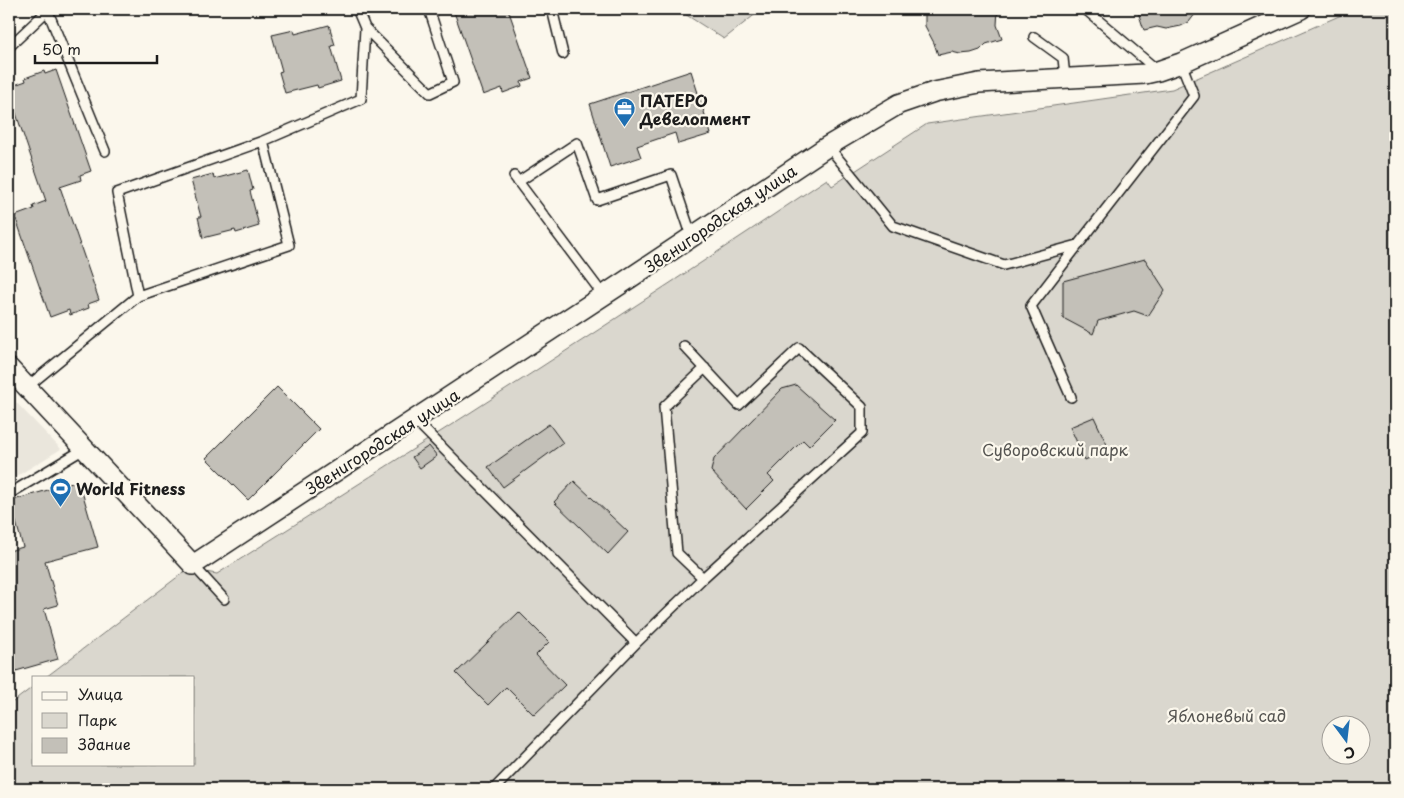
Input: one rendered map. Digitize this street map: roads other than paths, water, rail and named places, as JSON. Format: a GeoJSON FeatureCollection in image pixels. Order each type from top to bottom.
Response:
{"type":"FeatureCollection","features":[{"type":"Feature","properties":{"kind":"street","name":"Звенигородская улица"},"geometry":{"type":"LineString","coordinates":[[193,565],[604,296],[828,146],[899,104],[934,92],[979,83],[1145,74],[1158,71],[1181,63],[1289,11]]}},
{"type":"Feature","properties":{"kind":"street"},"geometry":{"type":"LineString","coordinates":[[9,368],[193,565]]}},
{"type":"Feature","properties":{"kind":"lane"},"geometry":{"type":"LineString","coordinates":[[138,296],[117,193],[263,141],[361,99],[365,28],[358,9]]}},
{"type":"Feature","properties":{"kind":"lane"},"geometry":{"type":"LineString","coordinates":[[365,28],[430,93],[453,82],[429,9]]}},
{"type":"Feature","properties":{"kind":"lane"},"geometry":{"type":"LineString","coordinates":[[552,9],[563,54]]}},
{"type":"Feature","properties":{"kind":"lane"},"geometry":{"type":"LineString","coordinates":[[1084,9],[1158,71]]}},
{"type":"Feature","properties":{"kind":"lane"},"geometry":{"type":"LineString","coordinates":[[9,47],[47,10],[105,151]]}},
{"type":"Feature","properties":{"kind":"lane"},"geometry":{"type":"LineString","coordinates":[[1034,37],[1063,58],[1065,77]]}},
{"type":"Feature","properties":{"kind":"lane"},"geometry":{"type":"LineString","coordinates":[[1071,397],[1031,306],[1194,96],[1181,63]]}},
{"type":"Feature","properties":{"kind":"lane"},"geometry":{"type":"LineString","coordinates":[[27,387],[138,296],[289,245],[263,141]]}},
{"type":"Feature","properties":{"kind":"lane"},"geometry":{"type":"LineString","coordinates":[[604,296],[516,179],[577,142],[597,200],[671,175],[692,237]]}},
{"type":"Feature","properties":{"kind":"lane"},"geometry":{"type":"LineString","coordinates":[[828,146],[893,226],[1004,265],[1078,244]]}},
{"type":"Feature","properties":{"kind":"lane"},"geometry":{"type":"LineString","coordinates":[[494,789],[636,643],[703,578],[862,433],[862,407],[799,348],[740,405],[684,346]]}},
{"type":"Feature","properties":{"kind":"lane"},"geometry":{"type":"LineString","coordinates":[[703,578],[677,553],[664,408],[705,368]]}},
{"type":"Feature","properties":{"kind":"lane"},"geometry":{"type":"LineString","coordinates":[[415,420],[636,643]]}},
{"type":"Feature","properties":{"kind":"lane"},"geometry":{"type":"LineString","coordinates":[[9,494],[84,449]]}},
{"type":"Feature","properties":{"kind":"lane"},"geometry":{"type":"LineString","coordinates":[[193,565],[224,599]]}},
{"type":"Feature","properties":{"kind":"place","name":"ПАТЕРО Девелопмент"},"geometry":{"type":"Point","coordinates":[624,128]}},
{"type":"Feature","properties":{"kind":"place","name":"World Fitness"},"geometry":{"type":"Point","coordinates":[60,507]}},
{"type":"Feature","properties":{"kind":"park label","name":"Суворовский парк"},"geometry":{"type":"Point","coordinates":[1055,449]}},
{"type":"Feature","properties":{"kind":"park label","name":"Яблоневый сад"},"geometry":{"type":"Point","coordinates":[1227,715]}}]}
